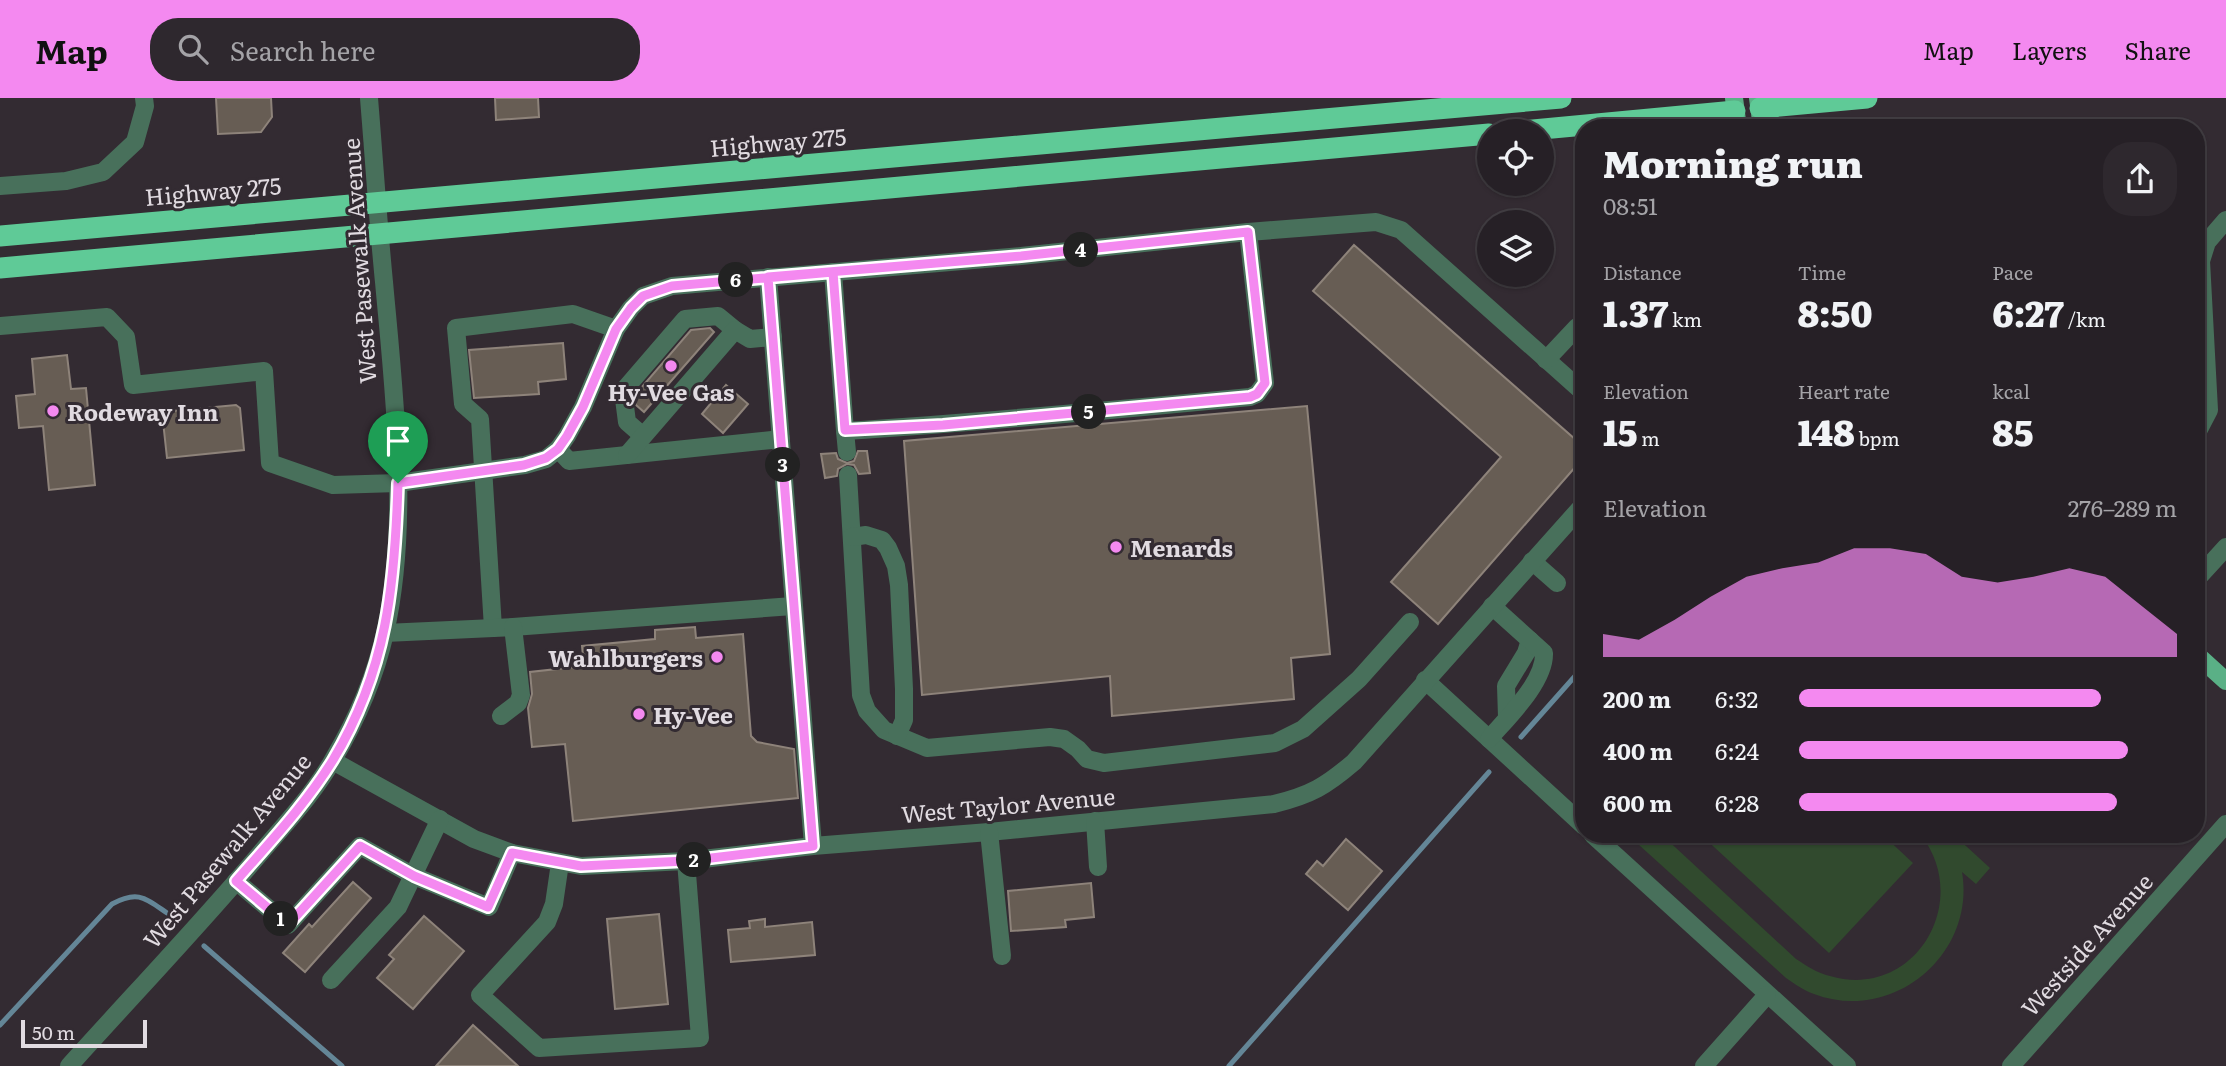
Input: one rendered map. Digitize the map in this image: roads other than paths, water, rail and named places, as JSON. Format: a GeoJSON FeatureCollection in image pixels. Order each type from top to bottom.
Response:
{"type":"FeatureCollection","features":[{"type":"Feature","properties":{"kind":"highway","name":"Highway 275"},"geometry":{"type":"LineString","coordinates":[[0,236],[1561,98]]}},
{"type":"Feature","properties":{"kind":"highway"},"geometry":{"type":"LineString","coordinates":[[1760,111],[1867,98]]}},
{"type":"Feature","properties":{"kind":"highway"},"geometry":{"type":"LineString","coordinates":[[1657,119],[1736,112]]}},
{"type":"Feature","properties":{"kind":"highway"},"geometry":{"type":"LineString","coordinates":[[1554,128],[1575,126]]}},
{"type":"Feature","properties":{"kind":"highway"},"geometry":{"type":"LineString","coordinates":[[0,268],[1477,135]]}},
{"type":"Feature","properties":{"kind":"main road"},"geometry":{"type":"LineString","coordinates":[[1736,112],[1760,111]]}},
{"type":"Feature","properties":{"kind":"main road"},"geometry":{"type":"LineString","coordinates":[[2205,661],[2225,677]]}},
{"type":"Feature","properties":{"kind":"street"},"geometry":{"type":"LineString","coordinates":[[0,186],[66,181],[103,172],[135,142],[145,106],[144,98]]}},
{"type":"Feature","properties":{"kind":"street","name":"West Pasewalk Avenue"},"geometry":{"type":"LineString","coordinates":[[69,1066],[236,881],[304,801],[333,761],[367,692],[385,633],[393,581],[398,483],[369,98]]}},
{"type":"Feature","properties":{"kind":"street"},"geometry":{"type":"LineString","coordinates":[[2205,247],[2226,220]]}},
{"type":"Feature","properties":{"kind":"street"},"geometry":{"type":"LineString","coordinates":[[0,326],[107,317],[126,337],[133,385],[264,371],[270,463],[333,485],[398,483],[524,465],[546,458],[558,449],[583,407],[616,329],[631,308],[643,296],[672,286],[1376,222],[1401,229],[1575,385]]}},
{"type":"Feature","properties":{"kind":"street"},"geometry":{"type":"LineString","coordinates":[[845,430],[943,425],[1250,397],[1257,394],[1265,383],[1265,376],[1248,232]]}},
{"type":"Feature","properties":{"kind":"street"},"geometry":{"type":"LineString","coordinates":[[833,272],[847,452]]}},
{"type":"Feature","properties":{"kind":"street"},"geometry":{"type":"LineString","coordinates":[[768,277],[813,846]]}},
{"type":"Feature","properties":{"kind":"street"},"geometry":{"type":"LineString","coordinates":[[493,628],[480,419],[463,404],[456,328],[573,314],[616,329]]}},
{"type":"Feature","properties":{"kind":"street"},"geometry":{"type":"LineString","coordinates":[[643,436],[627,422],[623,391],[685,318],[718,316],[750,339],[773,337]]}},
{"type":"Feature","properties":{"kind":"street"},"geometry":{"type":"LineString","coordinates":[[1546,360],[1575,329]]}},
{"type":"Feature","properties":{"kind":"street"},"geometry":{"type":"LineString","coordinates":[[627,455],[735,330]]}},
{"type":"Feature","properties":{"kind":"street"},"geometry":{"type":"LineString","coordinates":[[2205,344],[2209,410],[2205,418]]}},
{"type":"Feature","properties":{"kind":"street"},"geometry":{"type":"LineString","coordinates":[[558,449],[569,461],[781,439]]}},
{"type":"Feature","properties":{"kind":"street"},"geometry":{"type":"LineString","coordinates":[[848,475],[862,695],[867,711],[884,730],[927,748],[1050,737],[1064,739],[1087,759],[1104,762],[1275,743],[1303,729],[1359,680],[1409,622]]}},
{"type":"Feature","properties":{"kind":"street","name":"West Taylor Avenue"},"geometry":{"type":"LineString","coordinates":[[333,761],[474,839],[512,853],[581,866],[686,861],[813,846],[1274,804],[1303,797],[1329,784],[1354,762],[1424,680],[1575,514]]}},
{"type":"Feature","properties":{"kind":"street"},"geometry":{"type":"LineString","coordinates":[[852,537],[866,535],[882,540],[896,566],[904,699],[904,720],[897,736]]}},
{"type":"Feature","properties":{"kind":"street"},"geometry":{"type":"LineString","coordinates":[[2205,570],[2226,547]]}},
{"type":"Feature","properties":{"kind":"street"},"geometry":{"type":"LineString","coordinates":[[1532,561],[1556,583]]}},
{"type":"Feature","properties":{"kind":"street"},"geometry":{"type":"LineString","coordinates":[[385,633],[513,627],[793,606]]}},
{"type":"Feature","properties":{"kind":"street"},"geometry":{"type":"LineString","coordinates":[[1489,739],[1524,698],[1545,662],[1544,653],[1492,606]]}},
{"type":"Feature","properties":{"kind":"street"},"geometry":{"type":"LineString","coordinates":[[501,716],[518,704],[521,695],[513,627]]}},
{"type":"Feature","properties":{"kind":"street"},"geometry":{"type":"LineString","coordinates":[[1424,680],[1575,818]]}},
{"type":"Feature","properties":{"kind":"street"},"geometry":{"type":"LineString","coordinates":[[331,980],[398,907],[440,819]]}},
{"type":"Feature","properties":{"kind":"street"},"geometry":{"type":"LineString","coordinates":[[1095,821],[1098,867]]}},
{"type":"Feature","properties":{"kind":"street","name":"Westside Avenue"},"geometry":{"type":"LineString","coordinates":[[2011,1066],[2226,824]]}},
{"type":"Feature","properties":{"kind":"street"},"geometry":{"type":"LineString","coordinates":[[989,832],[1002,956]]}},
{"type":"Feature","properties":{"kind":"street"},"geometry":{"type":"LineString","coordinates":[[1602,843],[1847,1066]]}},
{"type":"Feature","properties":{"kind":"street"},"geometry":{"type":"LineString","coordinates":[[236,881],[288,925],[360,846],[414,876],[488,907],[512,853]]}},
{"type":"Feature","properties":{"kind":"street"},"geometry":{"type":"LineString","coordinates":[[560,863],[554,904],[547,922],[480,995],[539,1048],[701,1038],[686,861]]}},
{"type":"Feature","properties":{"kind":"street"},"geometry":{"type":"LineString","coordinates":[[1704,1066],[1767,995]]}},
{"type":"Feature","properties":{"kind":"waterway"},"geometry":{"type":"LineString","coordinates":[[1521,737],[1575,676]]}},
{"type":"Feature","properties":{"kind":"waterway"},"geometry":{"type":"LineString","coordinates":[[1229,1066],[1489,772]]}},
{"type":"Feature","properties":{"kind":"waterway"},"geometry":{"type":"LineString","coordinates":[[0,1025],[112,904],[135,897],[153,903],[167,913]]}},
{"type":"Feature","properties":{"kind":"waterway"},"geometry":{"type":"LineString","coordinates":[[204,946],[342,1066]]}},
{"type":"Feature","properties":{"kind":"place","name":"Hy-Vee Gas"},"geometry":{"type":"Point","coordinates":[671,366]}},
{"type":"Feature","properties":{"kind":"place","name":"Rodeway Inn"},"geometry":{"type":"Point","coordinates":[53,411]}},
{"type":"Feature","properties":{"kind":"place","name":"Menards"},"geometry":{"type":"Point","coordinates":[1116,547]}},
{"type":"Feature","properties":{"kind":"place","name":"Wahlburgers"},"geometry":{"type":"Point","coordinates":[717,657]}},
{"type":"Feature","properties":{"kind":"place","name":"Hy-Vee"},"geometry":{"type":"Point","coordinates":[639,714]}}]}
